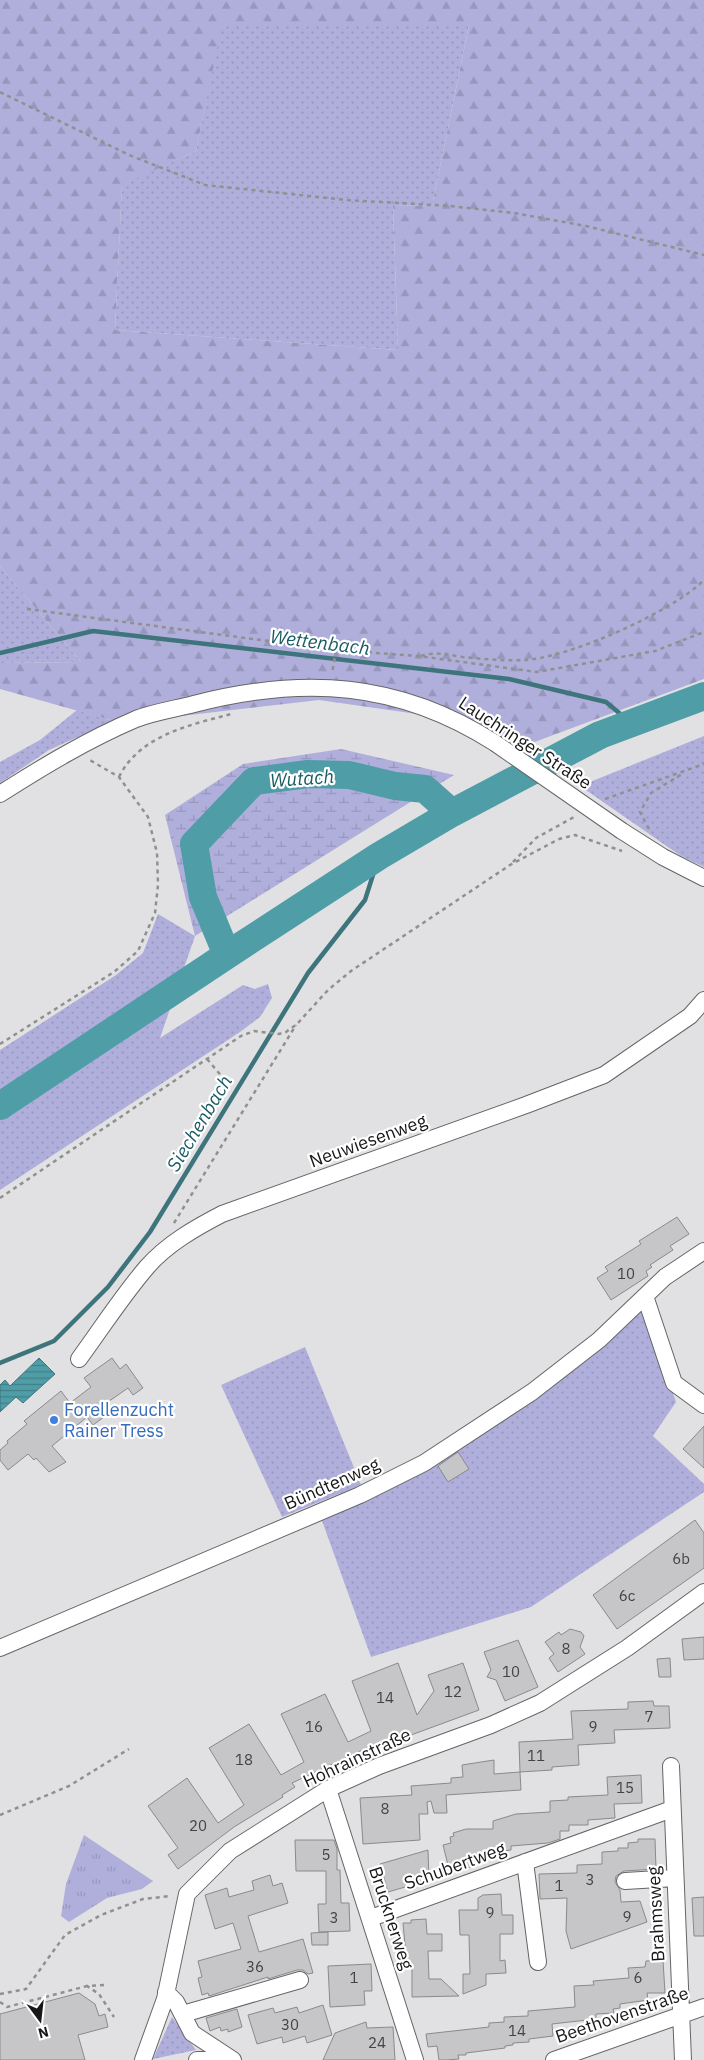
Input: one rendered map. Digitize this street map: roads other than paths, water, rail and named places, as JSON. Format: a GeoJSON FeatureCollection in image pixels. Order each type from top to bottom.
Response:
{"type":"FeatureCollection","features":[{"type":"Feature","properties":{"kind":"street","name":"Lauchringer Straße"},"geometry":{"type":"LineString","coordinates":[[0,794],[71,749],[138,718],[219,698],[262,690],[329,688],[373,692],[415,703],[446,716],[495,743],[622,831],[663,857],[704,878]]}},
{"type":"Feature","properties":{"kind":"street","name":"Neuwiesenweg"},"geometry":{"type":"LineString","coordinates":[[79,1359],[148,1266],[180,1238],[200,1226],[222,1214],[526,1105],[604,1074],[690,1016],[704,1000]]}},
{"type":"Feature","properties":{"kind":"street","name":"Bündtenweg"},"geometry":{"type":"LineString","coordinates":[[0,1648],[360,1495],[424,1463],[532,1392],[599,1340],[665,1277],[704,1251]]}},
{"type":"Feature","properties":{"kind":"street"},"geometry":{"type":"LineString","coordinates":[[645,1296],[674,1384],[704,1405]]}},
{"type":"Feature","properties":{"kind":"street","name":"Hohrainstraße"},"geometry":{"type":"LineString","coordinates":[[166,1992],[187,1894],[230,1851],[328,1788],[379,1766],[490,1725],[540,1703],[626,1648],[704,1592]]}},
{"type":"Feature","properties":{"kind":"street","name":"Brahmsweg"},"geometry":{"type":"LineString","coordinates":[[671,1766],[683,2060]]}},
{"type":"Feature","properties":{"kind":"street","name":"Brucknerweg"},"geometry":{"type":"LineString","coordinates":[[328,1788],[415,2060]]}},
{"type":"Feature","properties":{"kind":"street","name":"Schubertweg"},"geometry":{"type":"LineString","coordinates":[[371,1918],[672,1809]]}},
{"type":"Feature","properties":{"kind":"street","name":"Schubertweg"},"geometry":{"type":"LineString","coordinates":[[525,1862],[538,1962]]}},
{"type":"Feature","properties":{"kind":"street"},"geometry":{"type":"LineString","coordinates":[[625,1881],[675,1878]]}},
{"type":"Feature","properties":{"kind":"street"},"geometry":{"type":"LineString","coordinates":[[183,2014],[300,1980]]}},
{"type":"Feature","properties":{"kind":"street"},"geometry":{"type":"LineString","coordinates":[[143,2060],[166,1992],[176,2002],[192,2033],[234,2060]]}},
{"type":"Feature","properties":{"kind":"street","name":"Beethovenstraße"},"geometry":{"type":"LineString","coordinates":[[554,2060],[704,2007]]}},
{"type":"Feature","properties":{"kind":"street"},"geometry":{"type":"LineString","coordinates":[[197,2060],[234,2060]]}},
{"type":"Feature","properties":{"kind":"waterway","name":"Wettenbach"},"geometry":{"type":"LineString","coordinates":[[0,653],[93,631],[509,679],[606,702],[630,722]]}},
{"type":"Feature","properties":{"kind":"waterway","name":"Wutach"},"geometry":{"type":"LineString","coordinates":[[0,1106],[379,856],[452,813],[600,735],[704,696]]}},
{"type":"Feature","properties":{"kind":"waterway","name":"Wutach"},"geometry":{"type":"LineString","coordinates":[[227,955],[203,897],[194,844],[254,781],[308,774],[349,775],[395,786],[425,789],[452,813]]}},
{"type":"Feature","properties":{"kind":"waterway","name":"Siechenbach"},"geometry":{"type":"LineString","coordinates":[[0,1363],[54,1341],[108,1287],[150,1232],[308,973],[365,900],[379,856]]}},
{"type":"Feature","properties":{"kind":"place","name":"Forellenzucht Rainer Tress"},"geometry":{"type":"Point","coordinates":[54,1420]}}]}
